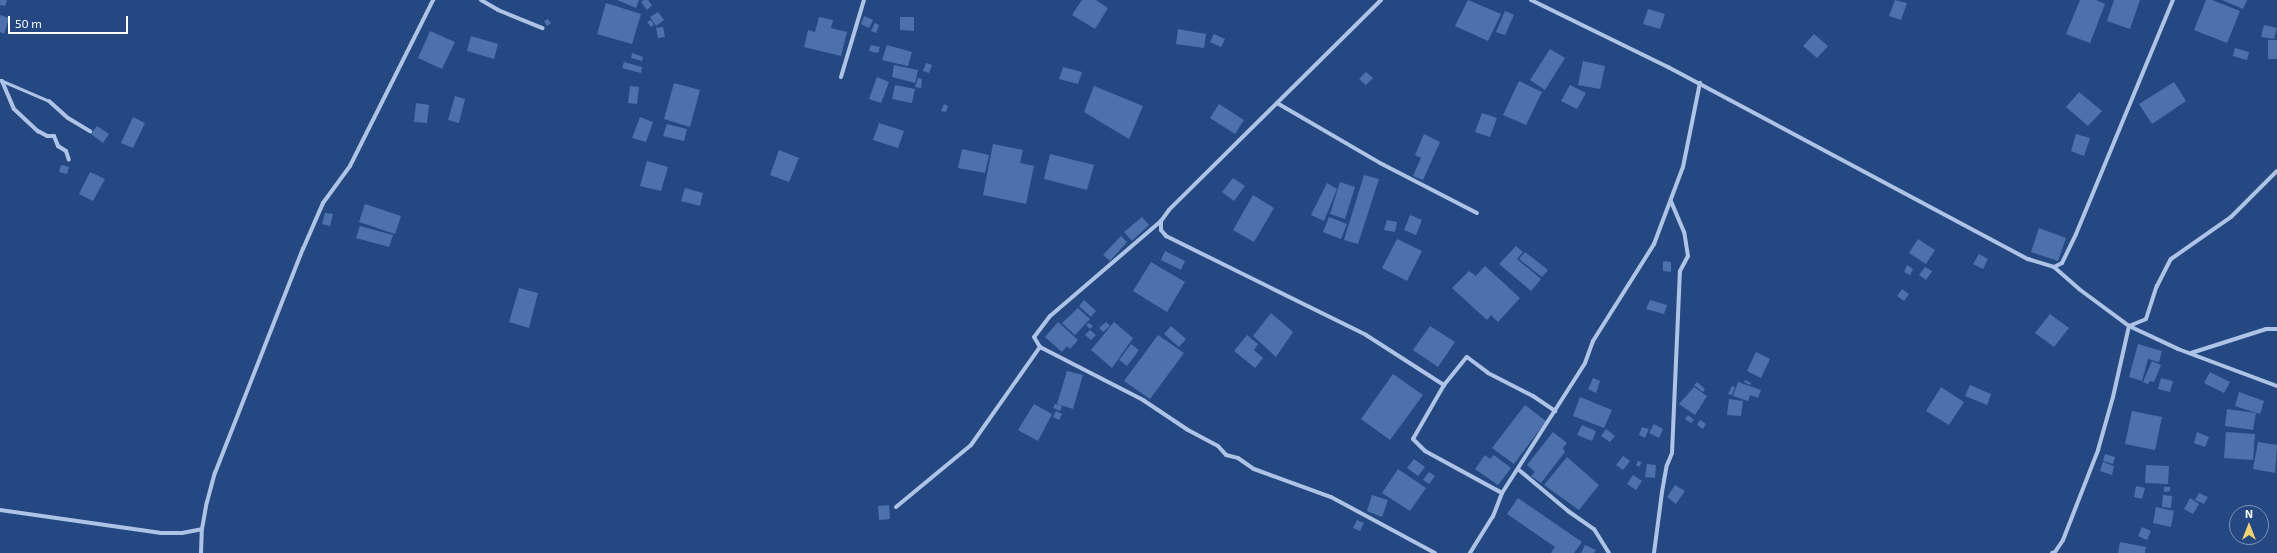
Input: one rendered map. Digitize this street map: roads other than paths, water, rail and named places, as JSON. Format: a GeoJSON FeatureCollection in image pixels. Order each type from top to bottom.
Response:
{"type":"FeatureCollection","features":[{"type":"Feature","properties":{"kind":"street"},"geometry":{"type":"LineString","coordinates":[[202,553],[202,529],[207,502],[215,473],[323,203],[350,166],[433,0]]}},
{"type":"Feature","properties":{"kind":"street"},"geometry":{"type":"LineString","coordinates":[[481,0],[498,10],[542,28]]}},
{"type":"Feature","properties":{"kind":"street"},"geometry":{"type":"LineString","coordinates":[[841,77],[864,0]]}},
{"type":"Feature","properties":{"kind":"street"},"geometry":{"type":"LineString","coordinates":[[1381,0],[1169,210],[1161,221],[1050,316],[1034,337],[1040,348],[1143,400],[1188,430],[1218,446],[1226,455],[1238,458],[1254,468],[1331,497],[1434,553]]}},
{"type":"Feature","properties":{"kind":"street"},"geometry":{"type":"LineString","coordinates":[[1531,0],[1700,83],[2028,259],[2054,267],[2079,289],[2129,326],[2191,354],[2277,386]]}},
{"type":"Feature","properties":{"kind":"street"},"geometry":{"type":"LineString","coordinates":[[2054,267],[2062,263],[2076,234],[2174,0]]}},
{"type":"Feature","properties":{"kind":"street"},"geometry":{"type":"LineString","coordinates":[[1,80],[14,109],[38,131],[46,136],[54,136],[58,146],[66,151],[69,160]]}},
{"type":"Feature","properties":{"kind":"street"},"geometry":{"type":"LineString","coordinates":[[1470,553],[1493,516],[1502,493],[1519,470],[1585,363],[1593,341],[1654,244],[1683,167],[1700,83]]}},
{"type":"Feature","properties":{"kind":"street"},"geometry":{"type":"LineString","coordinates":[[49,101],[68,118],[90,131]]}},
{"type":"Feature","properties":{"kind":"street"},"geometry":{"type":"LineString","coordinates":[[1277,103],[1380,163],[1477,213]]}},
{"type":"Feature","properties":{"kind":"street"},"geometry":{"type":"LineString","coordinates":[[2129,326],[2146,319],[2157,286],[2171,259],[2231,217],[2277,171]]}},
{"type":"Feature","properties":{"kind":"street"},"geometry":{"type":"LineString","coordinates":[[1654,553],[1662,492],[1667,465],[1672,453],[1680,271],[1688,256],[1684,232],[1671,202]]}},
{"type":"Feature","properties":{"kind":"street"},"geometry":{"type":"LineString","coordinates":[[1161,221],[1161,230],[1166,236],[1366,335],[1444,385]]}},
{"type":"Feature","properties":{"kind":"street"},"geometry":{"type":"LineString","coordinates":[[2052,553],[2056,552],[2063,540],[2098,450],[2113,397],[2129,326]]}},
{"type":"Feature","properties":{"kind":"street"},"geometry":{"type":"LineString","coordinates":[[2191,354],[2266,329],[2277,329]]}},
{"type":"Feature","properties":{"kind":"street"},"geometry":{"type":"LineString","coordinates":[[896,507],[971,445],[1040,348]]}},
{"type":"Feature","properties":{"kind":"street"},"geometry":{"type":"LineString","coordinates":[[1502,493],[1425,451],[1413,440],[1444,385],[1467,357],[1488,373],[1533,396],[1555,411]]}},
{"type":"Feature","properties":{"kind":"street"},"geometry":{"type":"LineString","coordinates":[[1519,470],[1568,511],[1594,529],[1608,553]]}},
{"type":"Feature","properties":{"kind":"street"},"geometry":{"type":"LineString","coordinates":[[0,510],[161,532],[182,532],[202,529]]}},
{"type":"Feature","properties":{"kind":"lane"},"geometry":{"type":"LineString","coordinates":[[1,80],[49,101]]}}]}
